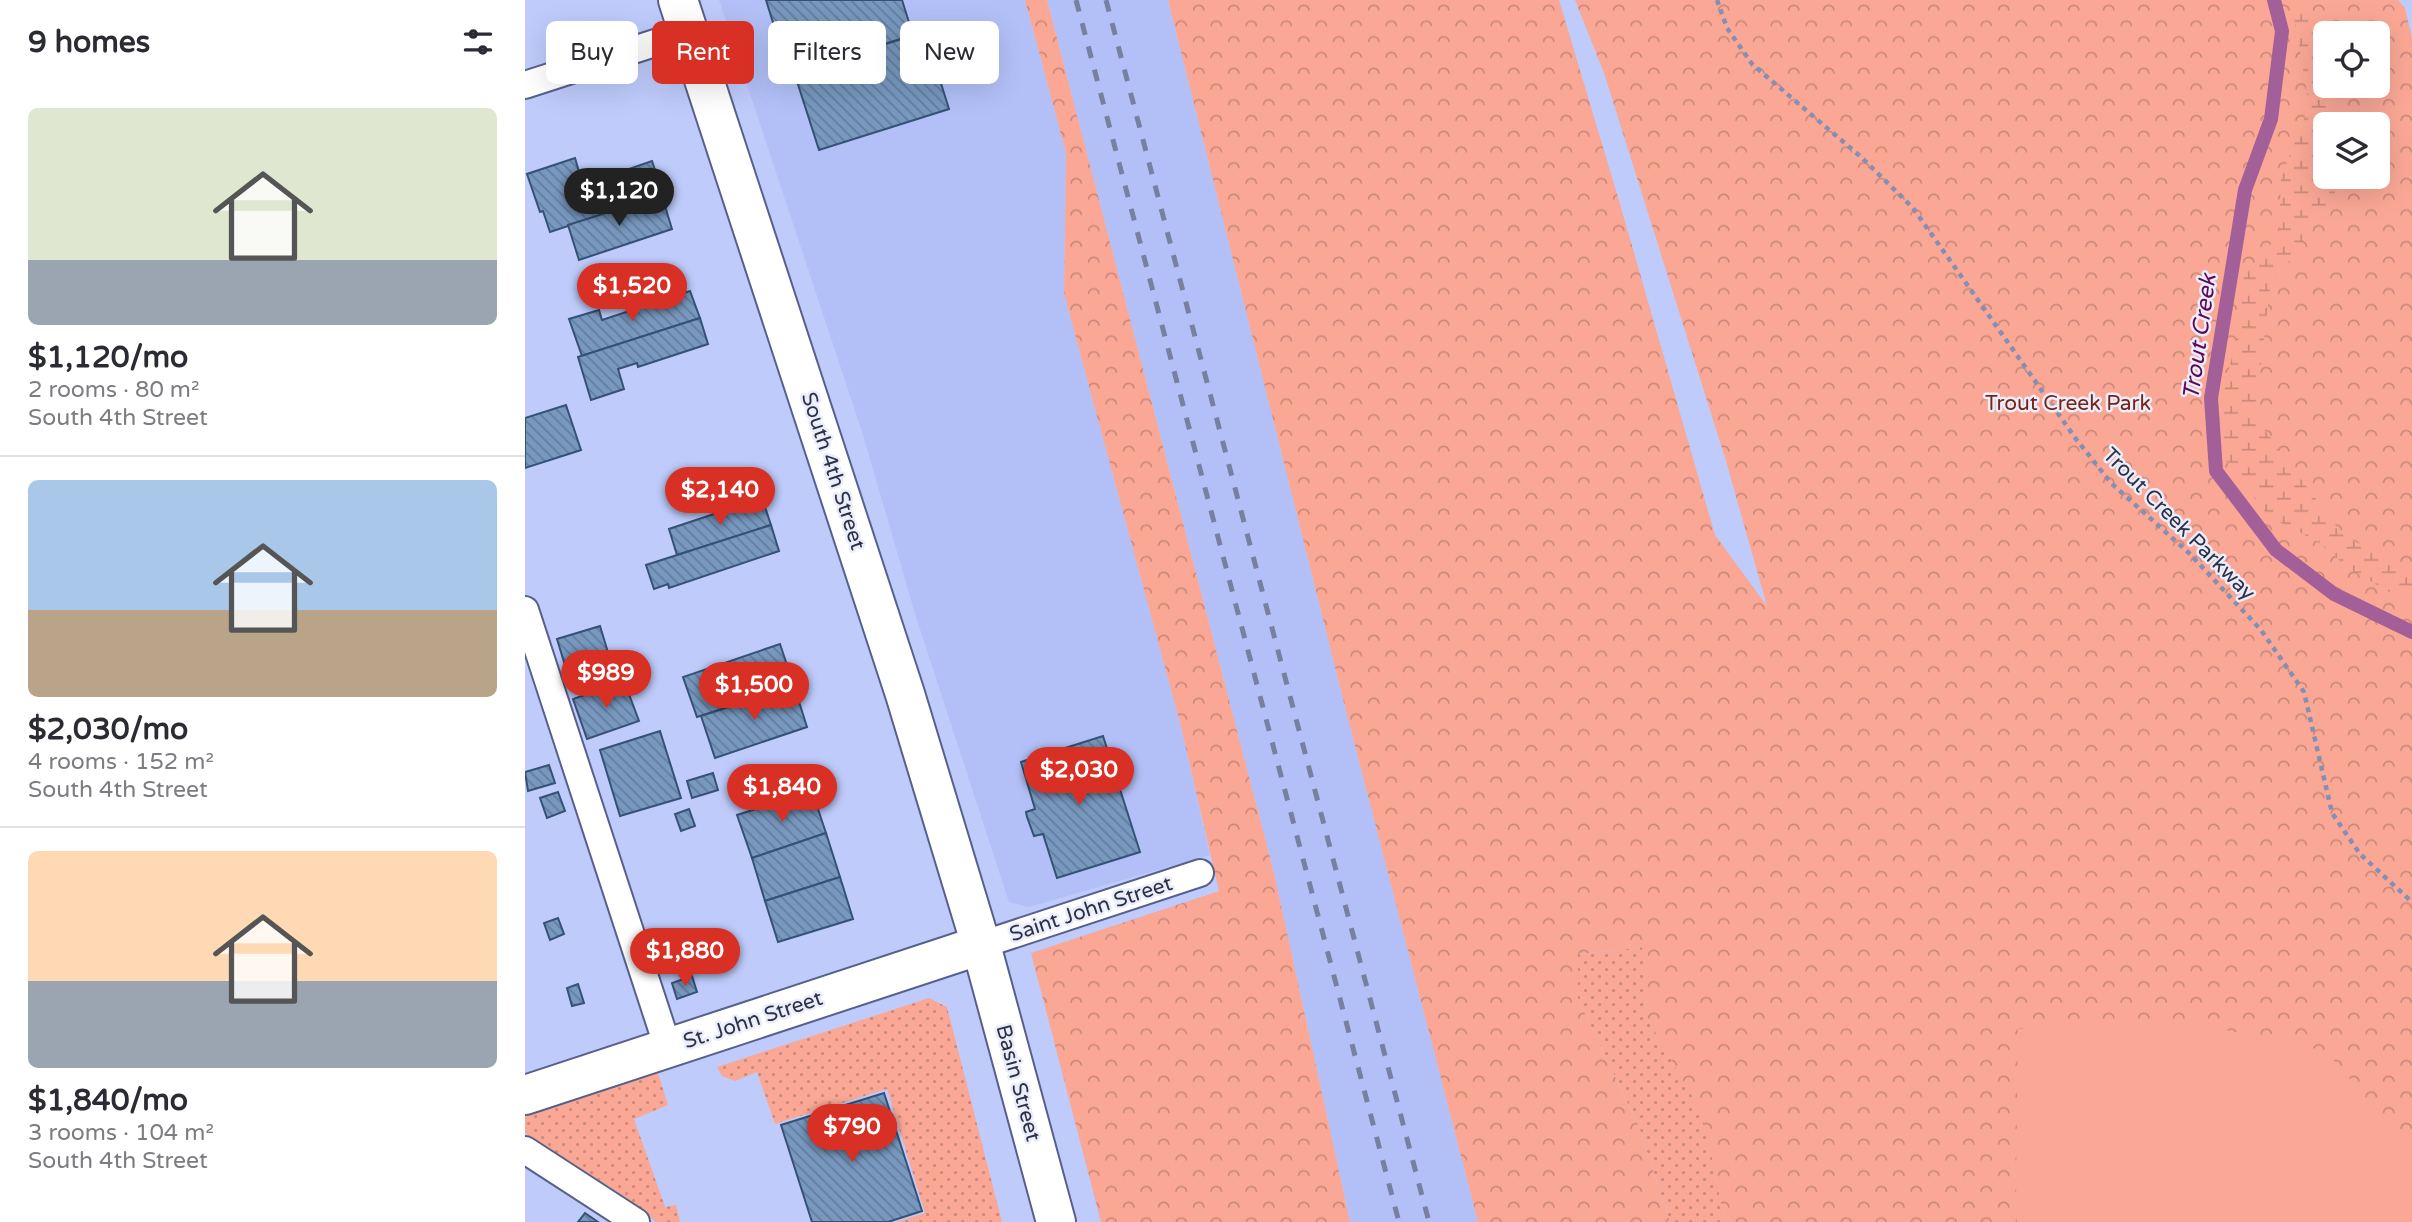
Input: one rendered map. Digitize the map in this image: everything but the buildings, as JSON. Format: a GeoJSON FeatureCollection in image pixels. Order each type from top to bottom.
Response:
{"type":"FeatureCollection","features":[{"type":"Feature","properties":{"kind":"main road","name":"South 4th Street"},"geometry":{"type":"LineString","coordinates":[[683,16],[905,694],[981,945]]}},
{"type":"Feature","properties":{"kind":"main road","name":"St. John Street"},"geometry":{"type":"LineString","coordinates":[[525,1095],[981,945]]}},
{"type":"Feature","properties":{"kind":"main road","name":"Basin Street"},"geometry":{"type":"LineString","coordinates":[[981,945],[1056,1222]]}},
{"type":"Feature","properties":{"kind":"lane"},"geometry":{"type":"LineString","coordinates":[[525,85],[683,16]]}},
{"type":"Feature","properties":{"kind":"lane"},"geometry":{"type":"LineString","coordinates":[[525,610],[668,1048]]}},
{"type":"Feature","properties":{"kind":"lane","name":"Saint John Street"},"geometry":{"type":"LineString","coordinates":[[981,945],[1200,873]]}},
{"type":"Feature","properties":{"kind":"lane"},"geometry":{"type":"LineString","coordinates":[[525,1150],[636,1222]]}},
{"type":"Feature","properties":{"kind":"path","name":"Trout Creek Parkway"},"geometry":{"type":"LineString","coordinates":[[1717,0],[1727,28],[1752,64],[1861,157],[1913,208],[2076,439],[2111,483],[2190,554],[2262,630],[2304,692],[2332,813],[2360,854],[2412,902]]}},
{"type":"Feature","properties":{"kind":"shaded area"},"geometry":{"type":"Polygon","coordinates":[[[719,0],[1025,0],[1066,153],[1064,294],[1180,723],[1210,855],[1029,907],[1009,902],[916,617],[863,435],[747,84],[754,84],[754,21],[726,21],[719,0]]]}},
{"type":"Feature","properties":{"kind":"shaded area"},"geometry":{"type":"Polygon","coordinates":[[[1047,0],[1168,0],[1344,703],[1478,1222],[1350,1222],[1274,873],[1047,0]]]}},
{"type":"Feature","properties":{"kind":"green space"},"geometry":{"type":"Polygon","coordinates":[[[1025,0],[1047,0],[1274,873],[1350,1222],[1101,1222],[1031,953],[1219,891],[1180,723],[1064,294],[1066,153],[1025,0]]]}},
{"type":"Feature","properties":{"kind":"green space","name":"Trout Creek Park"},"geometry":{"type":"Polygon","coordinates":[[[1168,0],[1559,0],[1715,535],[1767,606],[1726,461],[1604,73],[1575,0],[2398,0],[2405,8],[2412,38],[2412,1222],[1725,1222],[1702,1114],[1646,1016],[1642,947],[1578,954],[1578,999],[1639,1127],[1670,1222],[1478,1222],[1344,703],[1168,0]]]}},
{"type":"Feature","properties":{"kind":"green space"},"geometry":{"type":"Polygon","coordinates":[[[2288,0],[2304,0],[2313,28],[2313,98],[2334,98],[2334,112],[2313,112],[2313,189],[2335,189],[2335,196],[2270,288],[2255,417],[2342,534],[2412,573],[2412,605],[2351,570],[2317,541],[2269,517],[2222,456],[2225,386],[2236,341],[2244,275],[2279,235],[2281,178],[2309,106],[2296,26],[2288,0]]]}},
{"type":"Feature","properties":{"kind":"green space"},"geometry":{"type":"Polygon","coordinates":[[[1643,947],[1646,1016],[1703,1114],[1725,1222],[1670,1222],[1639,1127],[1578,999],[1578,954],[1643,947]]]}},
{"type":"Feature","properties":{"kind":"green space"},"geometry":{"type":"Polygon","coordinates":[[[929,998],[947,1007],[1002,1222],[896,1222],[925,1213],[887,1089],[775,1124],[757,1072],[735,1081],[722,1076],[717,1067],[929,998]]]}},
{"type":"Feature","properties":{"kind":"green space"},"geometry":{"type":"Polygon","coordinates":[[[2192,1023],[2326,1051],[2412,1151],[2412,1222],[2017,1222],[2018,1029],[2192,1023]]]}},
{"type":"Feature","properties":{"kind":"green space"},"geometry":{"type":"Polygon","coordinates":[[[658,1073],[668,1105],[634,1119],[665,1207],[676,1205],[680,1222],[657,1222],[525,1133],[525,1116],[658,1073]]]}},
{"type":"Feature","properties":{"kind":"waterway","name":"Trout Creek"},"geometry":{"type":"LineString","coordinates":[[2274,0],[2282,31],[2271,119],[2245,190],[2211,398],[2216,471],[2276,550],[2334,594],[2412,632]]}},
{"type":"Feature","properties":{"kind":"railway"},"geometry":{"type":"LineString","coordinates":[[1076,0],[1399,1222]]}},
{"type":"Feature","properties":{"kind":"railway"},"geometry":{"type":"LineString","coordinates":[[1106,0],[1429,1222]]}}]}
